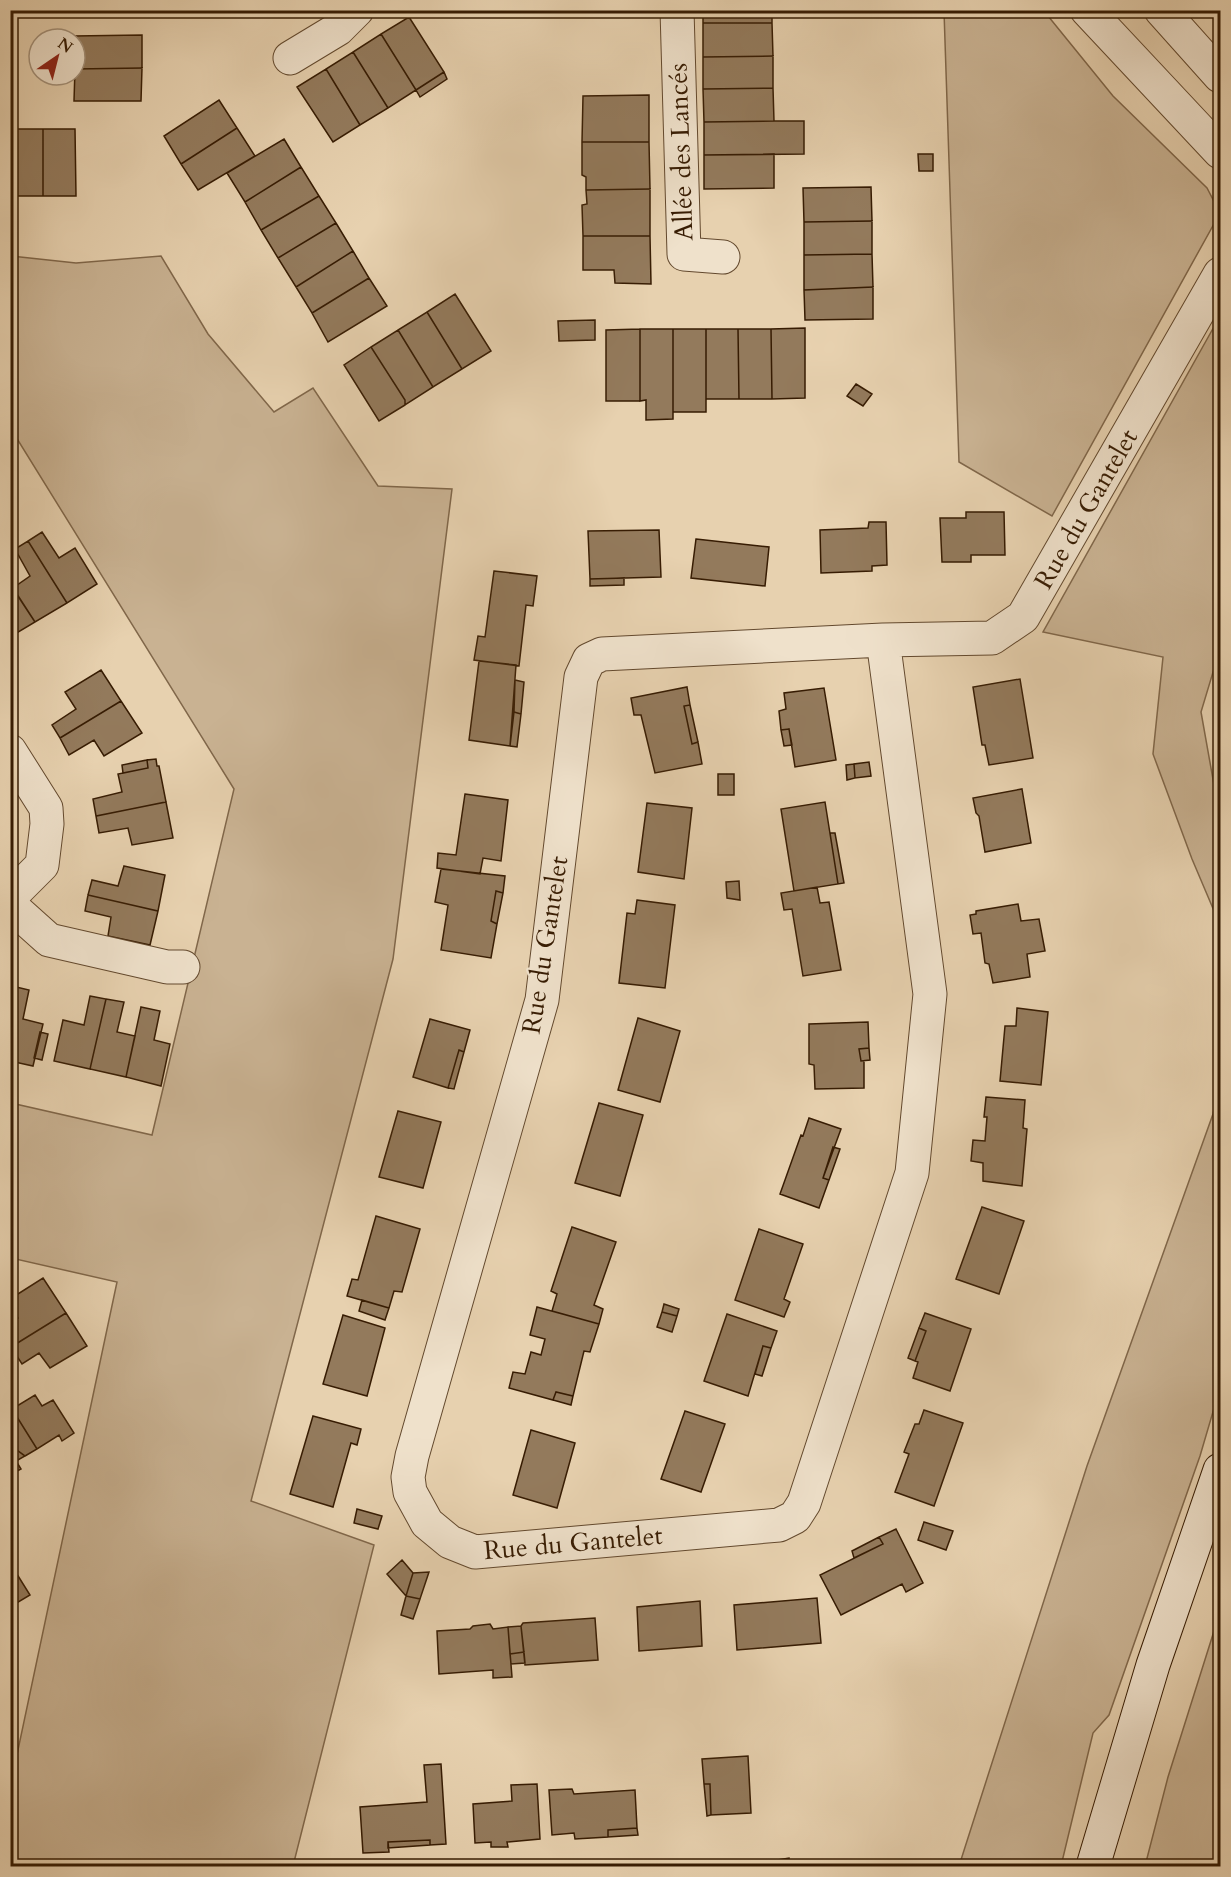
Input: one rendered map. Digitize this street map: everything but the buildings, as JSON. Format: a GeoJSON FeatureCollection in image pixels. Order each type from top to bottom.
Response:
{"type":"FeatureCollection","features":[{"type":"Feature","properties":{"kind":"street"},"geometry":{"type":"LineString","coordinates":[[290,58],[338,28],[357,10]]}},
{"type":"Feature","properties":{"kind":"street","name":"Allée des Lancés"},"geometry":{"type":"LineString","coordinates":[[677,10],[684,254],[723,256]]}},
{"type":"Feature","properties":{"kind":"street"},"geometry":{"type":"LineString","coordinates":[[1087,10],[1221,152]]}},
{"type":"Feature","properties":{"kind":"street"},"geometry":{"type":"LineString","coordinates":[[1161,10],[1221,76]]}},
{"type":"Feature","properties":{"kind":"street","name":"Rue du Gantelet"},"geometry":{"type":"LineString","coordinates":[[883,640],[930,994],[912,1173],[804,1503],[795,1517],[779,1526],[475,1552],[450,1542],[427,1522],[410,1492],[408,1477],[412,1455],[542,1000],[581,677],[588,660],[602,654],[883,640],[992,638],[1023,617],[1221,274]]}},
{"type":"Feature","properties":{"kind":"street"},"geometry":{"type":"LineString","coordinates":[[10,751],[46,808],[47,824],[42,866],[10,897]]}},
{"type":"Feature","properties":{"kind":"street"},"geometry":{"type":"LineString","coordinates":[[10,905],[49,940],[167,967],[183,967]]}},
{"type":"Feature","properties":{"kind":"street"},"geometry":{"type":"LineString","coordinates":[[1093,1866],[1153,1665],[1221,1470]]}},
{"type":"Feature","properties":{"kind":"shaded area"},"geometry":{"type":"Polygon","coordinates":[[[944,11],[1044,11],[1113,96],[1207,188],[1220,213],[1052,516],[959,462],[944,11]]]}},
{"type":"Feature","properties":{"kind":"shaded area"},"geometry":{"type":"Polygon","coordinates":[[[11,256],[76,263],[161,256],[208,334],[274,412],[313,388],[378,486],[452,489],[393,959],[251,1501],[374,1545],[293,1866],[11,1866],[11,1783],[117,1282],[11,1258],[11,1103],[152,1135],[234,789],[11,429],[11,256]]]}},
{"type":"Feature","properties":{"kind":"shaded area"},"geometry":{"type":"Polygon","coordinates":[[[1220,316],[1220,649],[1201,712],[1214,785],[1220,794],[1220,925],[1192,859],[1153,754],[1163,657],[1043,632],[1220,316]]]}},
{"type":"Feature","properties":{"kind":"shaded area"},"geometry":{"type":"Polygon","coordinates":[[[1220,1085],[1220,1388],[1200,1456],[1109,1715],[1093,1733],[1061,1866],[959,1866],[1087,1466],[1213,1114],[1220,1085]]]}},
{"type":"Feature","properties":{"kind":"shaded area"},"geometry":{"type":"Polygon","coordinates":[[[1220,1612],[1220,1866],[1145,1866],[1168,1777],[1220,1612]]]}}]}
